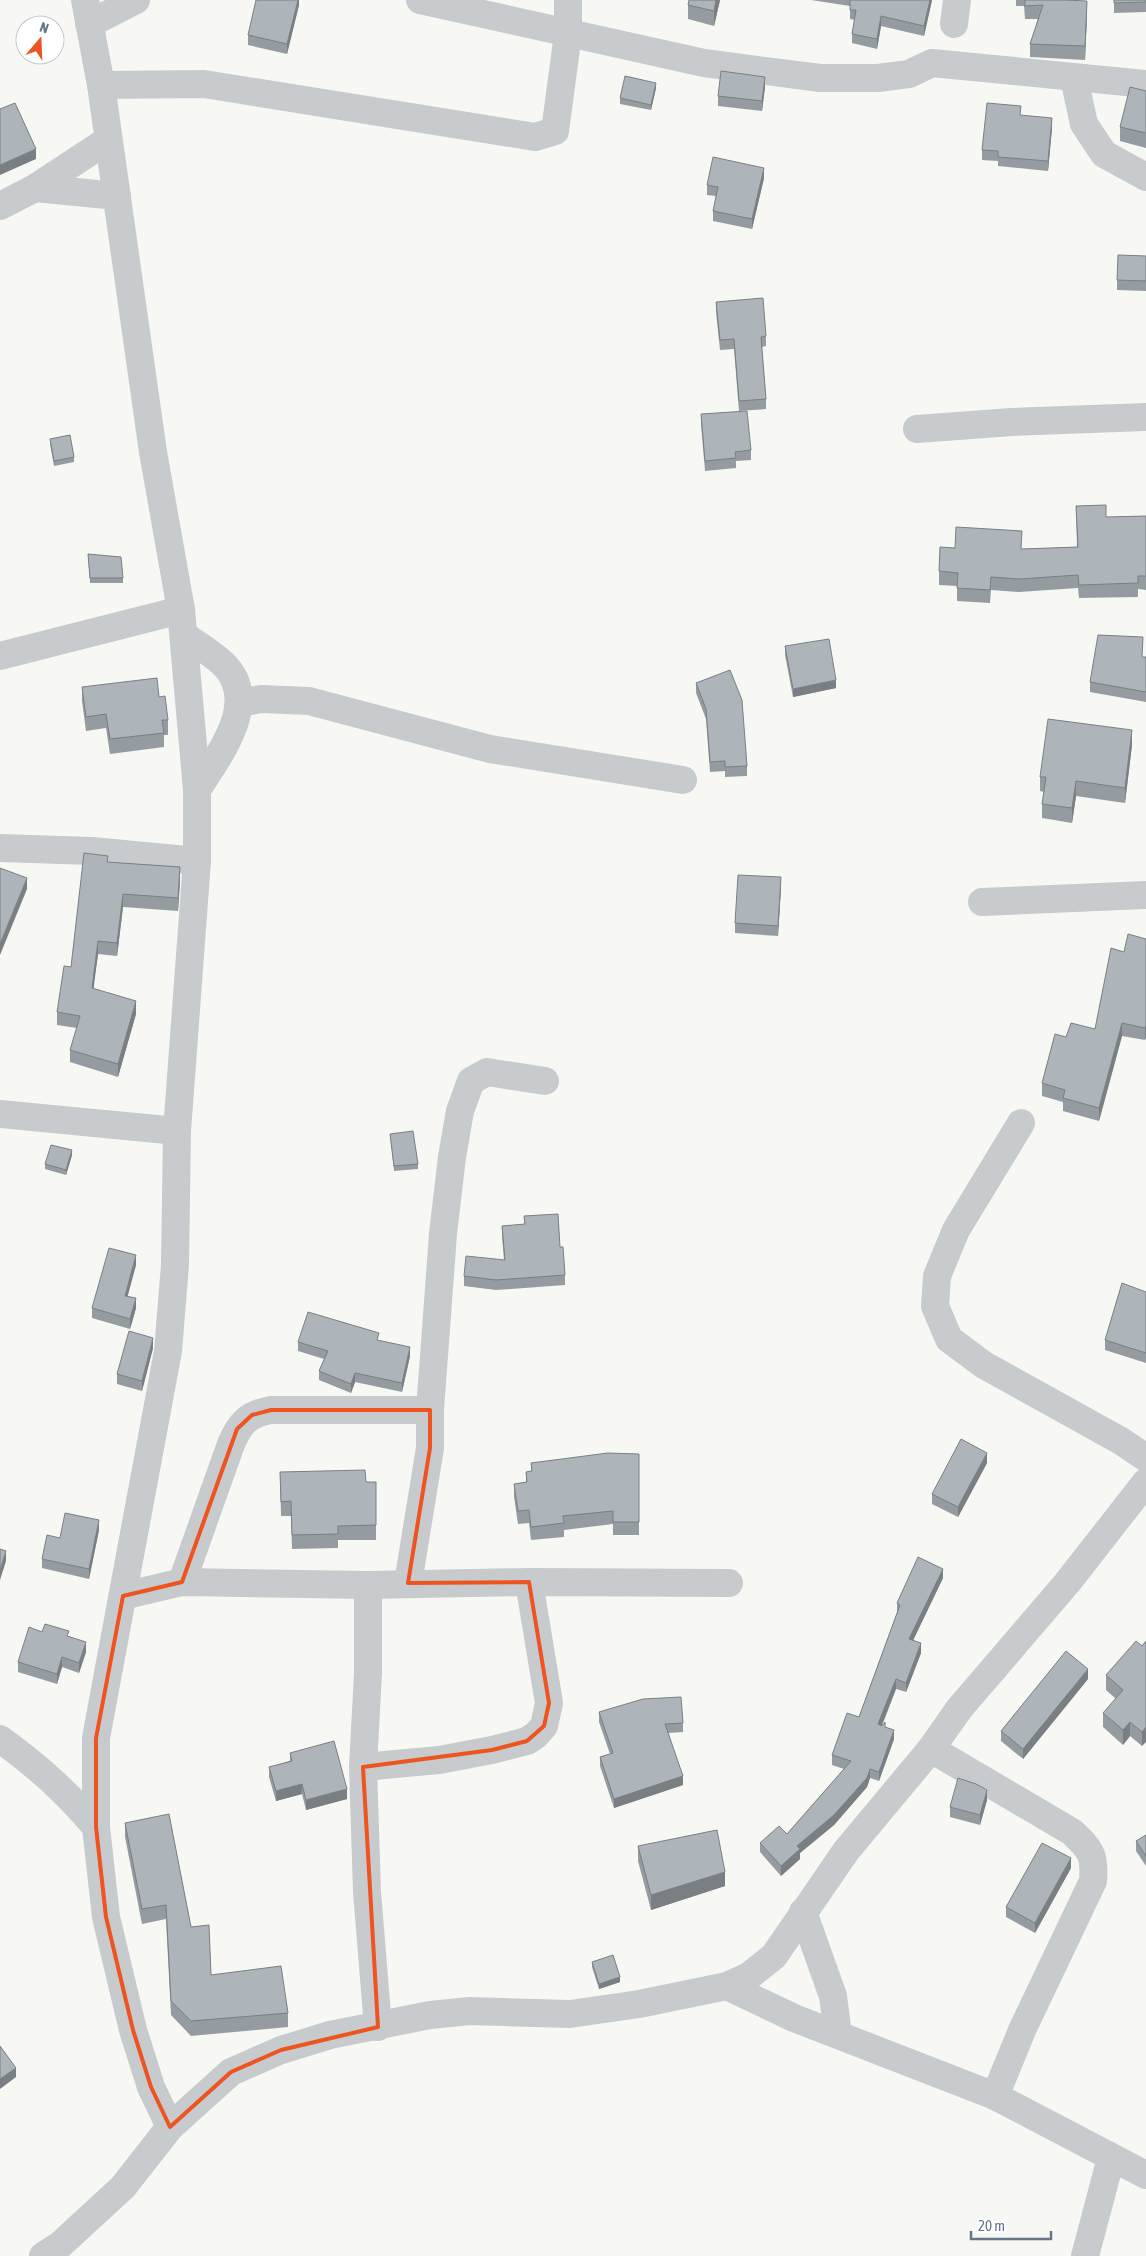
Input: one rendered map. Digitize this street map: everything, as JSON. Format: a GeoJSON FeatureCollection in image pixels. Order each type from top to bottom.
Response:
{"type":"FeatureCollection","features":[{"type":"Feature","properties":{"kind":"street"},"geometry":{"type":"LineString","coordinates":[[136,0],[87,12],[102,85],[108,140],[153,452],[182,622],[197,790],[197,861],[177,1131],[175,1265],[168,1352],[96,1738],[96,1827],[106,1917],[133,2030],[151,2087],[170,2127]]}},
{"type":"Feature","properties":{"kind":"street"},"geometry":{"type":"LineString","coordinates":[[420,0],[704,63],[820,78],[878,78],[908,74],[932,63],[1146,84]]}},
{"type":"Feature","properties":{"kind":"street"},"geometry":{"type":"LineString","coordinates":[[102,85],[204,84],[536,137],[555,131],[568,34],[568,0]]}},
{"type":"Feature","properties":{"kind":"street"},"geometry":{"type":"LineString","coordinates":[[1074,78],[1084,124],[1104,154],[1146,177]]}},
{"type":"Feature","properties":{"kind":"street"},"geometry":{"type":"LineString","coordinates":[[0,206],[35,188],[108,140]]}},
{"type":"Feature","properties":{"kind":"street"},"geometry":{"type":"LineString","coordinates":[[35,188],[116,196]]}},
{"type":"Feature","properties":{"kind":"street"},"geometry":{"type":"LineString","coordinates":[[917,429],[1012,422],[1146,417]]}},
{"type":"Feature","properties":{"kind":"street"},"geometry":{"type":"LineString","coordinates":[[0,656],[182,622]]}},
{"type":"Feature","properties":{"kind":"street"},"geometry":{"type":"LineString","coordinates":[[182,622],[227,668],[235,683],[240,703],[235,721],[220,754],[197,790]]}},
{"type":"Feature","properties":{"kind":"street"},"geometry":{"type":"LineString","coordinates":[[240,703],[261,699],[309,701],[490,749],[683,780]]}},
{"type":"Feature","properties":{"kind":"street"},"geometry":{"type":"LineString","coordinates":[[0,848],[92,851],[197,861]]}},
{"type":"Feature","properties":{"kind":"street"},"geometry":{"type":"LineString","coordinates":[[982,902],[1146,895]]}},
{"type":"Feature","properties":{"kind":"street"},"geometry":{"type":"LineString","coordinates":[[408,1583],[430,1448],[430,1410],[443,1234],[460,1111],[471,1081],[487,1072],[545,1081]]}},
{"type":"Feature","properties":{"kind":"street"},"geometry":{"type":"LineString","coordinates":[[0,1114],[177,1131]]}},
{"type":"Feature","properties":{"kind":"street"},"geometry":{"type":"LineString","coordinates":[[1021,1123],[956,1230],[938,1276],[935,1306],[949,1339],[984,1365],[1121,1441],[1146,1458]]}},
{"type":"Feature","properties":{"kind":"street"},"geometry":{"type":"LineString","coordinates":[[182,1582],[231,1444],[246,1418],[271,1410],[430,1410]]}},
{"type":"Feature","properties":{"kind":"street"},"geometry":{"type":"LineString","coordinates":[[43,2256],[60,2245],[123,2187],[170,2127],[231,2072],[281,2050],[330,2035],[378,2027],[430,2015],[470,2011],[570,2014],[639,2004],[728,1986],[749,1976],[774,1956],[846,1851],[931,1749],[959,1709],[1067,1583],[1146,1482]]}},
{"type":"Feature","properties":{"kind":"street"},"geometry":{"type":"LineString","coordinates":[[123,1596],[182,1582],[368,1585],[408,1583],[728,1582]]}},
{"type":"Feature","properties":{"kind":"street"},"geometry":{"type":"LineString","coordinates":[[363,1767],[439,1760],[492,1750],[527,1741],[536,1736],[544,1726],[549,1703],[529,1582]]}},
{"type":"Feature","properties":{"kind":"street"},"geometry":{"type":"LineString","coordinates":[[368,1585],[368,1673],[363,1767],[368,1892],[378,2027]]}},
{"type":"Feature","properties":{"kind":"street"},"geometry":{"type":"LineString","coordinates":[[0,1739],[38,1766],[66,1792],[96,1827]]}},
{"type":"Feature","properties":{"kind":"street"},"geometry":{"type":"LineString","coordinates":[[931,1749],[1072,1832],[1088,1847],[1094,1861],[1093,1881],[1031,2010],[995,2096]]}},
{"type":"Feature","properties":{"kind":"street"},"geometry":{"type":"LineString","coordinates":[[804,1912],[833,1996],[838,2035]]}},
{"type":"Feature","properties":{"kind":"street"},"geometry":{"type":"LineString","coordinates":[[728,1986],[794,2018],[995,2096],[1146,2175]]}},
{"type":"Feature","properties":{"kind":"street"},"geometry":{"type":"LineString","coordinates":[[1085,2256],[1112,2158]]}},
{"type":"Feature","properties":{"kind":"highlighted area"},"geometry":{"type":"Polygon","coordinates":[[[271,1410],[430,1410],[430,1448],[408,1583],[529,1582],[549,1703],[544,1726],[527,1741],[492,1750],[363,1767],[378,2027],[281,2050],[231,2072],[170,2127],[151,2087],[133,2030],[106,1917],[96,1827],[96,1738],[123,1596],[182,1582],[237,1429],[252,1415],[271,1410]]]}},
{"type":"Feature","properties":{"kind":"building"},"geometry":{"type":"Polygon","coordinates":[[[256,0],[298,0],[287,44],[248,35],[256,0]]]}},
{"type":"Feature","properties":{"kind":"building"},"geometry":{"type":"Polygon","coordinates":[[[689,0],[716,0],[714,11],[688,5],[689,0]]]}},
{"type":"Feature","properties":{"kind":"building"},"geometry":{"type":"Polygon","coordinates":[[[850,0],[930,0],[924,26],[881,16],[877,39],[852,34],[856,10],[850,10],[850,0]]]}},
{"type":"Feature","properties":{"kind":"building"},"geometry":{"type":"Polygon","coordinates":[[[1025,0],[1087,1],[1085,46],[1030,44],[1043,5],[1025,6],[1025,0]]]}},
{"type":"Feature","properties":{"kind":"building"},"geometry":{"type":"Polygon","coordinates":[[[1114,0],[1146,0],[1146,2],[1114,3],[1114,0]]]}},
{"type":"Feature","properties":{"kind":"building"},"geometry":{"type":"Polygon","coordinates":[[[721,71],[765,77],[762,101],[718,96],[721,71]]]}},
{"type":"Feature","properties":{"kind":"building"},"geometry":{"type":"Polygon","coordinates":[[[625,76],[656,83],[651,105],[620,98],[625,76]]]}},
{"type":"Feature","properties":{"kind":"building"},"geometry":{"type":"Polygon","coordinates":[[[1130,87],[1146,91],[1146,133],[1120,127],[1130,87]]]}},
{"type":"Feature","properties":{"kind":"building"},"geometry":{"type":"Polygon","coordinates":[[[15,103],[36,149],[0,165],[0,109],[15,103]]]}},
{"type":"Feature","properties":{"kind":"building"},"geometry":{"type":"Polygon","coordinates":[[[987,103],[1021,106],[1020,115],[1052,118],[1048,161],[998,157],[998,151],[982,150],[987,103]]]}},
{"type":"Feature","properties":{"kind":"building"},"geometry":{"type":"Polygon","coordinates":[[[713,157],[764,168],[752,219],[713,211],[718,187],[707,185],[713,157]]]}},
{"type":"Feature","properties":{"kind":"building"},"geometry":{"type":"Polygon","coordinates":[[[1118,255],[1146,256],[1146,281],[1117,280],[1118,255]]]}},
{"type":"Feature","properties":{"kind":"building"},"geometry":{"type":"Polygon","coordinates":[[[763,298],[766,336],[761,337],[766,399],[739,401],[734,339],[720,340],[716,302],[763,298]]]}},
{"type":"Feature","properties":{"kind":"building"},"geometry":{"type":"Polygon","coordinates":[[[747,411],[751,450],[735,452],[736,458],[705,461],[701,414],[747,411]]]}},
{"type":"Feature","properties":{"kind":"building"},"geometry":{"type":"Polygon","coordinates":[[[70,435],[74,457],[54,461],[50,439],[70,435]]]}},
{"type":"Feature","properties":{"kind":"building"},"geometry":{"type":"Polygon","coordinates":[[[1106,505],[1106,517],[1146,516],[1146,576],[1138,576],[1138,583],[1079,585],[1078,575],[1019,579],[991,577],[990,590],[957,588],[958,573],[939,571],[940,547],[955,548],[956,527],[1022,531],[1021,549],[1078,547],[1076,506],[1106,505]]]}},
{"type":"Feature","properties":{"kind":"building"},"geometry":{"type":"Polygon","coordinates":[[[88,554],[121,557],[123,578],[90,578],[88,554]]]}},
{"type":"Feature","properties":{"kind":"building"},"geometry":{"type":"Polygon","coordinates":[[[1098,635],[1143,637],[1142,657],[1146,657],[1146,692],[1090,682],[1098,635]]]}},
{"type":"Feature","properties":{"kind":"building"},"geometry":{"type":"Polygon","coordinates":[[[829,639],[836,680],[793,689],[785,646],[829,639]]]}},
{"type":"Feature","properties":{"kind":"building"},"geometry":{"type":"Polygon","coordinates":[[[730,670],[742,700],[747,766],[725,767],[725,761],[710,762],[706,709],[696,683],[730,670]]]}},
{"type":"Feature","properties":{"kind":"building"},"geometry":{"type":"Polygon","coordinates":[[[157,678],[159,697],[165,696],[168,720],[162,720],[164,733],[110,739],[106,714],[86,717],[82,687],[157,678]]]}},
{"type":"Feature","properties":{"kind":"building"},"geometry":{"type":"Polygon","coordinates":[[[1048,719],[1132,730],[1125,788],[1076,781],[1072,808],[1042,804],[1046,777],[1040,777],[1048,719]]]}},
{"type":"Feature","properties":{"kind":"building"},"geometry":{"type":"Polygon","coordinates":[[[84,853],[108,856],[107,862],[180,867],[178,898],[123,894],[117,943],[98,941],[92,988],[136,1001],[118,1064],[70,1050],[80,1016],[57,1012],[64,966],[71,967],[84,853]]]}},
{"type":"Feature","properties":{"kind":"building"},"geometry":{"type":"Polygon","coordinates":[[[0,868],[27,878],[0,944],[0,868]]]}},
{"type":"Feature","properties":{"kind":"building"},"geometry":{"type":"Polygon","coordinates":[[[738,875],[781,877],[778,926],[735,923],[738,875]]]}},
{"type":"Feature","properties":{"kind":"building"},"geometry":{"type":"Polygon","coordinates":[[[1128,934],[1146,939],[1145,1028],[1122,1023],[1099,1108],[1063,1098],[1065,1090],[1042,1083],[1055,1034],[1066,1037],[1071,1023],[1095,1029],[1111,948],[1124,952],[1128,934]]]}},
{"type":"Feature","properties":{"kind":"building"},"geometry":{"type":"Polygon","coordinates":[[[413,1131],[418,1164],[394,1166],[390,1134],[413,1131]]]}},
{"type":"Feature","properties":{"kind":"building"},"geometry":{"type":"Polygon","coordinates":[[[51,1145],[72,1150],[66,1170],[45,1164],[51,1145]]]}},
{"type":"Feature","properties":{"kind":"building"},"geometry":{"type":"Polygon","coordinates":[[[558,1214],[560,1247],[563,1247],[565,1275],[496,1280],[464,1276],[466,1256],[505,1260],[502,1226],[525,1224],[524,1216],[558,1214]]]}},
{"type":"Feature","properties":{"kind":"building"},"geometry":{"type":"Polygon","coordinates":[[[109,1248],[136,1255],[125,1296],[136,1298],[130,1319],[92,1308],[109,1248]]]}},
{"type":"Feature","properties":{"kind":"building"},"geometry":{"type":"Polygon","coordinates":[[[1122,1283],[1146,1292],[1146,1353],[1105,1340],[1122,1283]]]}},
{"type":"Feature","properties":{"kind":"building"},"geometry":{"type":"Polygon","coordinates":[[[308,1312],[379,1333],[377,1340],[410,1347],[402,1383],[355,1373],[351,1384],[319,1371],[328,1351],[298,1342],[308,1312]]]}},
{"type":"Feature","properties":{"kind":"building"},"geometry":{"type":"Polygon","coordinates":[[[129,1331],[153,1338],[142,1381],[117,1374],[129,1331]]]}},
{"type":"Feature","properties":{"kind":"building"},"geometry":{"type":"Polygon","coordinates":[[[961,1439],[987,1453],[958,1507],[932,1494],[961,1439]]]}},
{"type":"Feature","properties":{"kind":"building"},"geometry":{"type":"Polygon","coordinates":[[[608,1453],[639,1454],[639,1522],[613,1522],[613,1511],[563,1516],[564,1523],[531,1527],[529,1510],[518,1511],[514,1484],[527,1482],[526,1472],[532,1471],[531,1463],[608,1453]]]}},
{"type":"Feature","properties":{"kind":"building"},"geometry":{"type":"Polygon","coordinates":[[[365,1470],[366,1482],[376,1482],[376,1525],[338,1526],[338,1534],[292,1535],[291,1501],[281,1502],[280,1472],[365,1470]]]}},
{"type":"Feature","properties":{"kind":"building"},"geometry":{"type":"Polygon","coordinates":[[[65,1513],[99,1520],[89,1569],[42,1559],[47,1535],[60,1538],[65,1513]]]}},
{"type":"Feature","properties":{"kind":"building"},"geometry":{"type":"Polygon","coordinates":[[[0,1549],[6,1551],[0,1570],[0,1549]]]}},
{"type":"Feature","properties":{"kind":"building"},"geometry":{"type":"Polygon","coordinates":[[[918,1557],[943,1569],[909,1639],[921,1643],[906,1683],[896,1679],[878,1724],[882,1726],[885,1722],[885,1727],[894,1730],[879,1772],[870,1769],[867,1778],[834,1815],[797,1846],[800,1849],[781,1866],[760,1843],[779,1826],[787,1834],[851,1761],[832,1755],[847,1713],[859,1717],[900,1605],[897,1603],[918,1557]]]}},
{"type":"Feature","properties":{"kind":"building"},"geometry":{"type":"Polygon","coordinates":[[[45,1624],[69,1631],[67,1636],[86,1642],[79,1663],[62,1657],[57,1674],[18,1662],[29,1627],[42,1632],[45,1624]]]}},
{"type":"Feature","properties":{"kind":"building"},"geometry":{"type":"Polygon","coordinates":[[[1136,1641],[1142,1646],[1146,1641],[1146,1727],[1142,1732],[1130,1722],[1123,1730],[1103,1713],[1123,1690],[1106,1675],[1136,1641]]]}},
{"type":"Feature","properties":{"kind":"building"},"geometry":{"type":"Polygon","coordinates":[[[1066,1651],[1088,1669],[1023,1749],[1001,1731],[1066,1651]]]}},
{"type":"Feature","properties":{"kind":"building"},"geometry":{"type":"Polygon","coordinates":[[[681,1697],[683,1723],[665,1724],[683,1776],[614,1799],[600,1757],[613,1753],[599,1712],[643,1699],[681,1697]]]}},
{"type":"Feature","properties":{"kind":"building"},"geometry":{"type":"Polygon","coordinates":[[[334,1741],[347,1789],[306,1800],[302,1784],[276,1791],[269,1767],[292,1761],[290,1753],[334,1741]]]}},
{"type":"Feature","properties":{"kind":"building"},"geometry":{"type":"Polygon","coordinates":[[[958,1778],[987,1790],[980,1815],[950,1807],[958,1778]]]}},
{"type":"Feature","properties":{"kind":"building"},"geometry":{"type":"Polygon","coordinates":[[[169,1814],[191,1927],[209,1925],[211,1975],[281,1966],[288,2013],[191,2021],[171,2001],[166,1905],[142,1909],[125,1823],[169,1814]]]}},
{"type":"Feature","properties":{"kind":"building"},"geometry":{"type":"Polygon","coordinates":[[[717,1830],[725,1872],[651,1895],[638,1846],[717,1830]]]}},
{"type":"Feature","properties":{"kind":"building"},"geometry":{"type":"Polygon","coordinates":[[[1146,1835],[1146,1856],[1136,1841],[1146,1835]]]}},
{"type":"Feature","properties":{"kind":"building"},"geometry":{"type":"Polygon","coordinates":[[[1042,1843],[1071,1858],[1035,1923],[1006,1907],[1042,1843]]]}},
{"type":"Feature","properties":{"kind":"building"},"geometry":{"type":"Polygon","coordinates":[[[613,1955],[620,1977],[599,1984],[592,1962],[613,1955]]]}},
{"type":"Feature","properties":{"kind":"building"},"geometry":{"type":"Polygon","coordinates":[[[0,2046],[16,2068],[0,2079],[0,2046]]]}}]}
